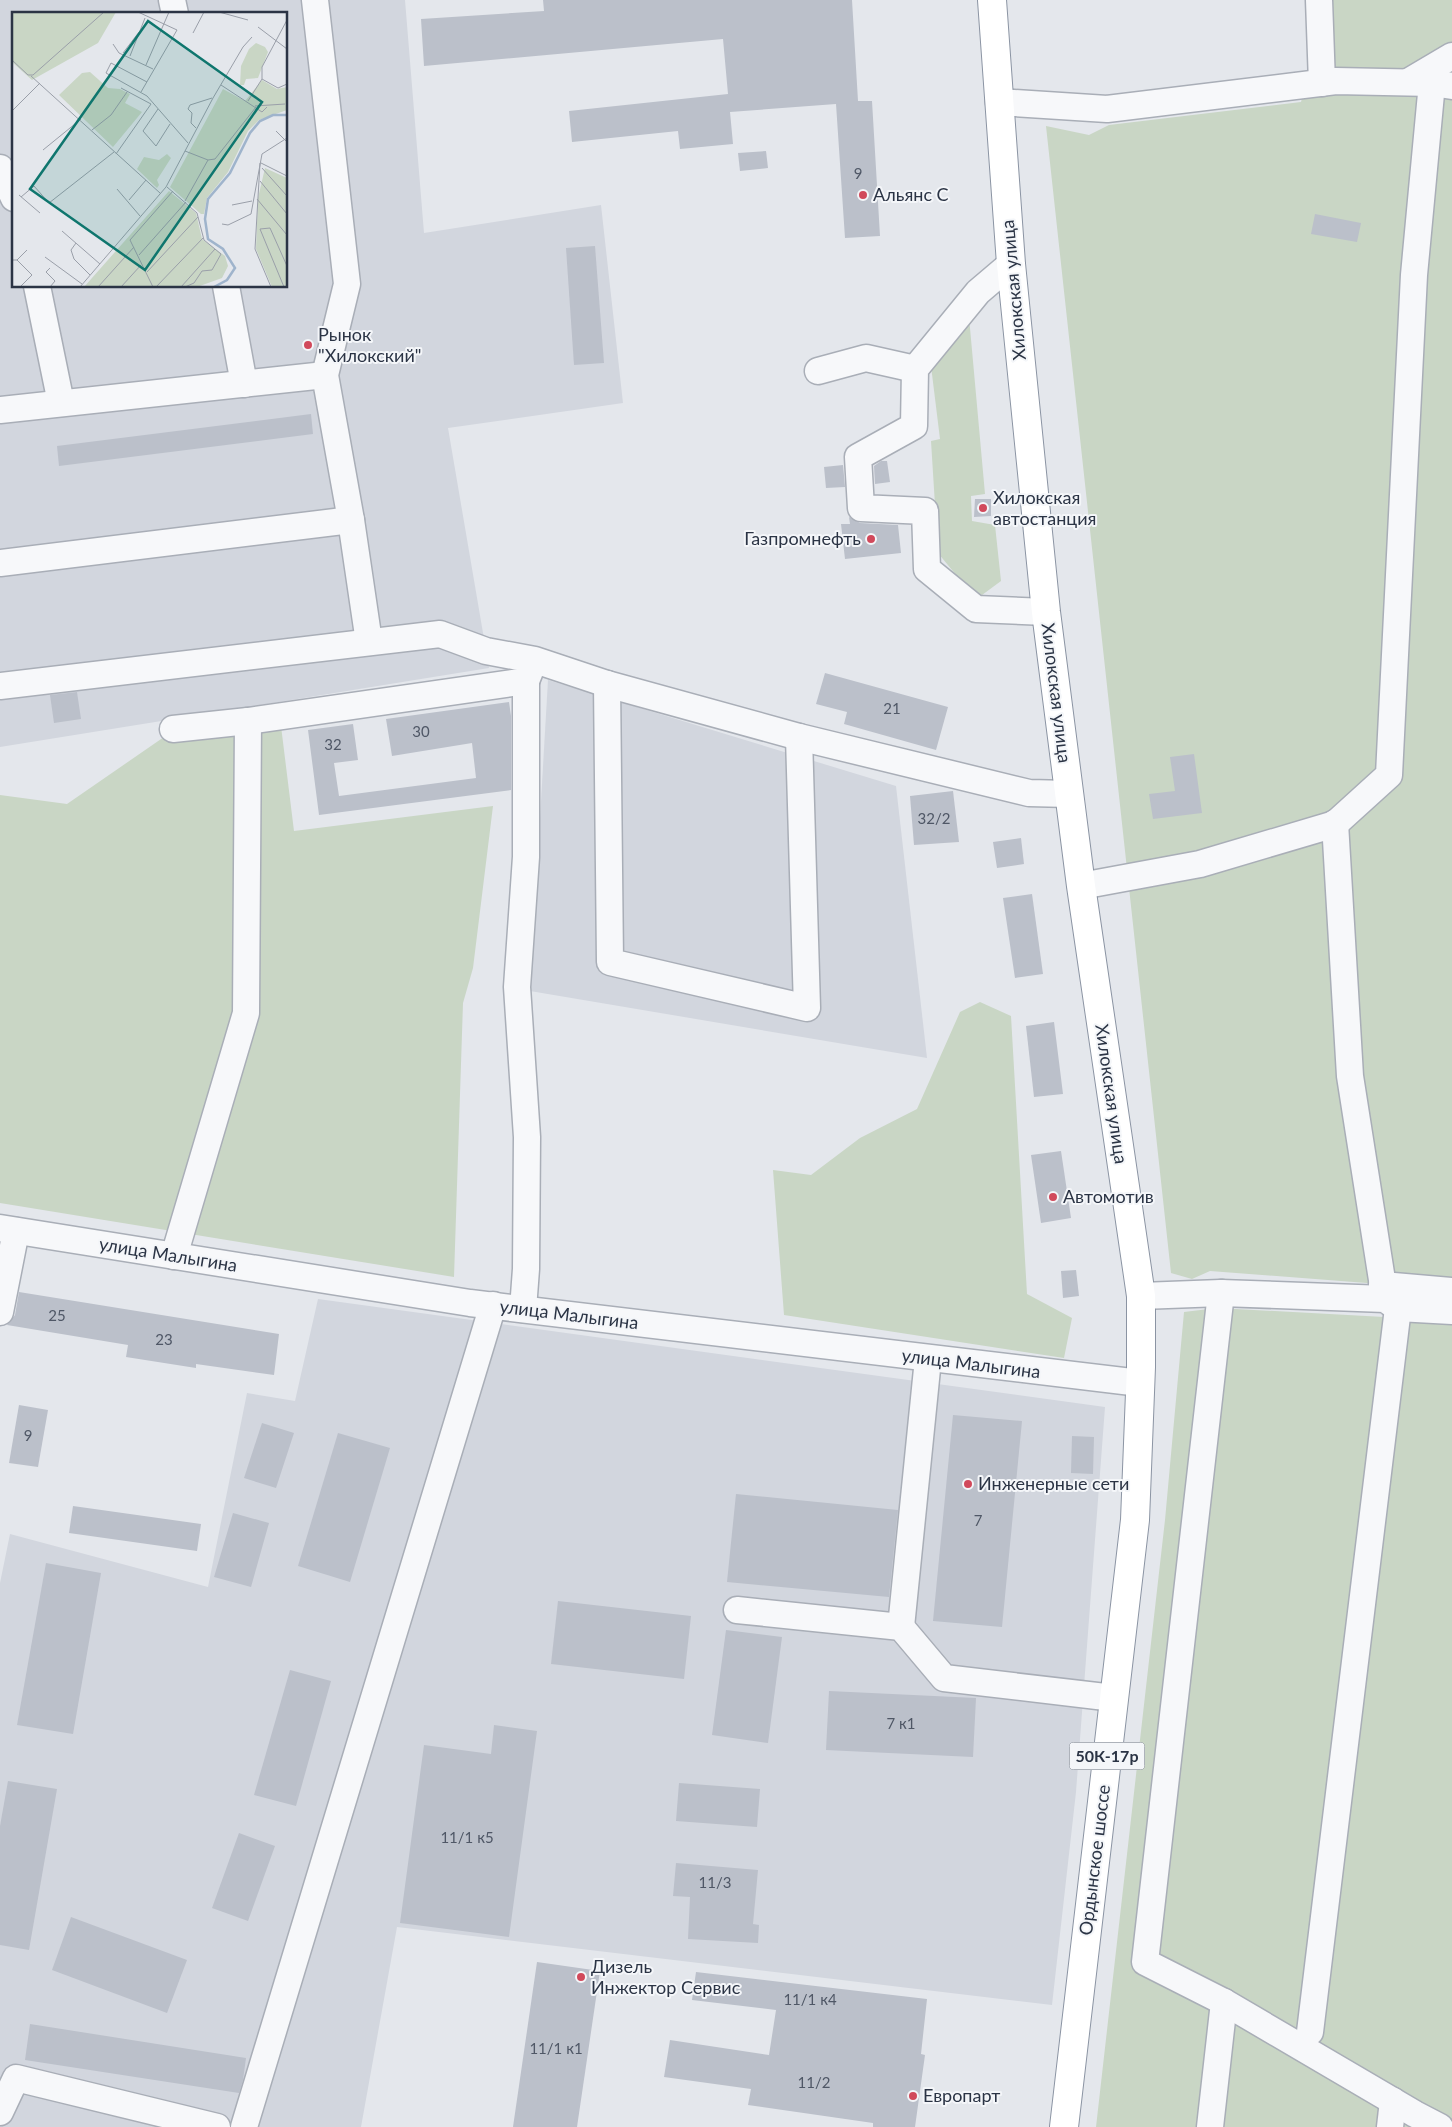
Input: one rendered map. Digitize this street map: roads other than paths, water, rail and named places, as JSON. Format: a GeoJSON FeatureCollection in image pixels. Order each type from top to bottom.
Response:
{"type":"FeatureCollection","features":[{"type":"Feature","properties":{"kind":"highway","name":"Хилокская улица"},"geometry":{"type":"LineString","coordinates":[[992,0],[1011,264],[1046,612],[1068,794],[1140,1296],[1140,1383]]}},
{"type":"Feature","properties":{"kind":"highway","name":"Ордынское шоссе"},"geometry":{"type":"LineString","coordinates":[[1064,2127],[1135,1520],[1140,1383]]}},
{"type":"Feature","properties":{"kind":"street"},"geometry":{"type":"LineString","coordinates":[[315,0],[347,284],[325,375],[351,520],[369,642]]}},
{"type":"Feature","properties":{"kind":"street"},"geometry":{"type":"LineString","coordinates":[[1319,0],[1322,82]]}},
{"type":"Feature","properties":{"kind":"street"},"geometry":{"type":"LineString","coordinates":[[1081,886],[1200,864],[1335,824],[1389,775],[1414,275],[1431,84],[1452,56]]}},
{"type":"Feature","properties":{"kind":"street"},"geometry":{"type":"LineString","coordinates":[[999,102],[1107,109],[1322,82],[1431,84]]}},
{"type":"Feature","properties":{"kind":"street"},"geometry":{"type":"LineString","coordinates":[[0,168],[12,194]]}},
{"type":"Feature","properties":{"kind":"street"},"geometry":{"type":"LineString","coordinates":[[1011,264],[978,292],[915,369],[914,426],[858,456],[861,508],[925,512],[927,569],[976,609],[1046,612]]}},
{"type":"Feature","properties":{"kind":"street"},"geometry":{"type":"LineString","coordinates":[[37,288],[61,403]]}},
{"type":"Feature","properties":{"kind":"street"},"geometry":{"type":"LineString","coordinates":[[226,288],[244,384]]}},
{"type":"Feature","properties":{"kind":"street"},"geometry":{"type":"LineString","coordinates":[[818,371],[866,358],[915,369]]}},
{"type":"Feature","properties":{"kind":"street"},"geometry":{"type":"LineString","coordinates":[[0,410],[325,375]]}},
{"type":"Feature","properties":{"kind":"street"},"geometry":{"type":"LineString","coordinates":[[0,563],[351,520]]}},
{"type":"Feature","properties":{"kind":"street"},"geometry":{"type":"LineString","coordinates":[[0,686],[440,634],[486,651],[530,671],[607,684],[799,738],[1028,793],[1068,794]]}},
{"type":"Feature","properties":{"kind":"street"},"geometry":{"type":"LineString","coordinates":[[173,729],[248,721],[530,671]]}},
{"type":"Feature","properties":{"kind":"street"},"geometry":{"type":"LineString","coordinates":[[523,1309],[526,1269],[527,1137],[517,987],[526,857],[530,671]]}},
{"type":"Feature","properties":{"kind":"street"},"geometry":{"type":"LineString","coordinates":[[607,684],[610,962],[807,1008],[799,738]]}},
{"type":"Feature","properties":{"kind":"street"},"geometry":{"type":"LineString","coordinates":[[174,1256],[246,1013],[248,721]]}},
{"type":"Feature","properties":{"kind":"street"},"geometry":{"type":"LineString","coordinates":[[1310,2032],[1388,1297],[1350,1076],[1335,824]]}},
{"type":"Feature","properties":{"kind":"street"},"geometry":{"type":"LineString","coordinates":[[0,1312],[8,1229]]}},
{"type":"Feature","properties":{"kind":"street","name":"улица Малыгина"},"geometry":{"type":"LineString","coordinates":[[8,1229],[493,1305],[928,1359],[1140,1383]]}},
{"type":"Feature","properties":{"kind":"street"},"geometry":{"type":"LineString","coordinates":[[1140,1296],[1221,1293],[1388,1297],[1452,1291]]}},
{"type":"Feature","properties":{"kind":"street"},"geometry":{"type":"LineString","coordinates":[[1221,1293],[1145,1962],[1224,2002],[1440,2127]]}},
{"type":"Feature","properties":{"kind":"street"},"geometry":{"type":"LineString","coordinates":[[1388,1297],[1452,1311]]}},
{"type":"Feature","properties":{"kind":"street"},"geometry":{"type":"LineString","coordinates":[[244,2127],[493,1305]]}},
{"type":"Feature","properties":{"kind":"street"},"geometry":{"type":"LineString","coordinates":[[901,1627],[928,1359]]}},
{"type":"Feature","properties":{"kind":"street"},"geometry":{"type":"LineString","coordinates":[[737,1610],[901,1627],[944,1678],[1114,1698]]}},
{"type":"Feature","properties":{"kind":"street"},"geometry":{"type":"LineString","coordinates":[[1210,2127],[1224,2002]]}},
{"type":"Feature","properties":{"kind":"street"},"geometry":{"type":"LineString","coordinates":[[0,2112],[16,2078],[218,2127]]}},
{"type":"Feature","properties":{"kind":"street"},"geometry":{"type":"LineString","coordinates":[[1390,2127],[1393,2101]]}},
{"type":"Feature","properties":{"kind":"place","name":"Альянс С"},"geometry":{"type":"Point","coordinates":[863,195]}},
{"type":"Feature","properties":{"kind":"place","name":"Рынок \"Хилокский\""},"geometry":{"type":"Point","coordinates":[308,345]}},
{"type":"Feature","properties":{"kind":"place","name":"Хилокская автостанция"},"geometry":{"type":"Point","coordinates":[983,508]}},
{"type":"Feature","properties":{"kind":"place","name":"Газпромнефть"},"geometry":{"type":"Point","coordinates":[871,539]}},
{"type":"Feature","properties":{"kind":"place","name":"Автомотив"},"geometry":{"type":"Point","coordinates":[1053,1197]}},
{"type":"Feature","properties":{"kind":"place","name":"Инженерные сети"},"geometry":{"type":"Point","coordinates":[968,1484]}},
{"type":"Feature","properties":{"kind":"place","name":"Дизель Инжектор Сервис"},"geometry":{"type":"Point","coordinates":[581,1977]}},
{"type":"Feature","properties":{"kind":"place","name":"Европарт"},"geometry":{"type":"Point","coordinates":[913,2096]}}]}
